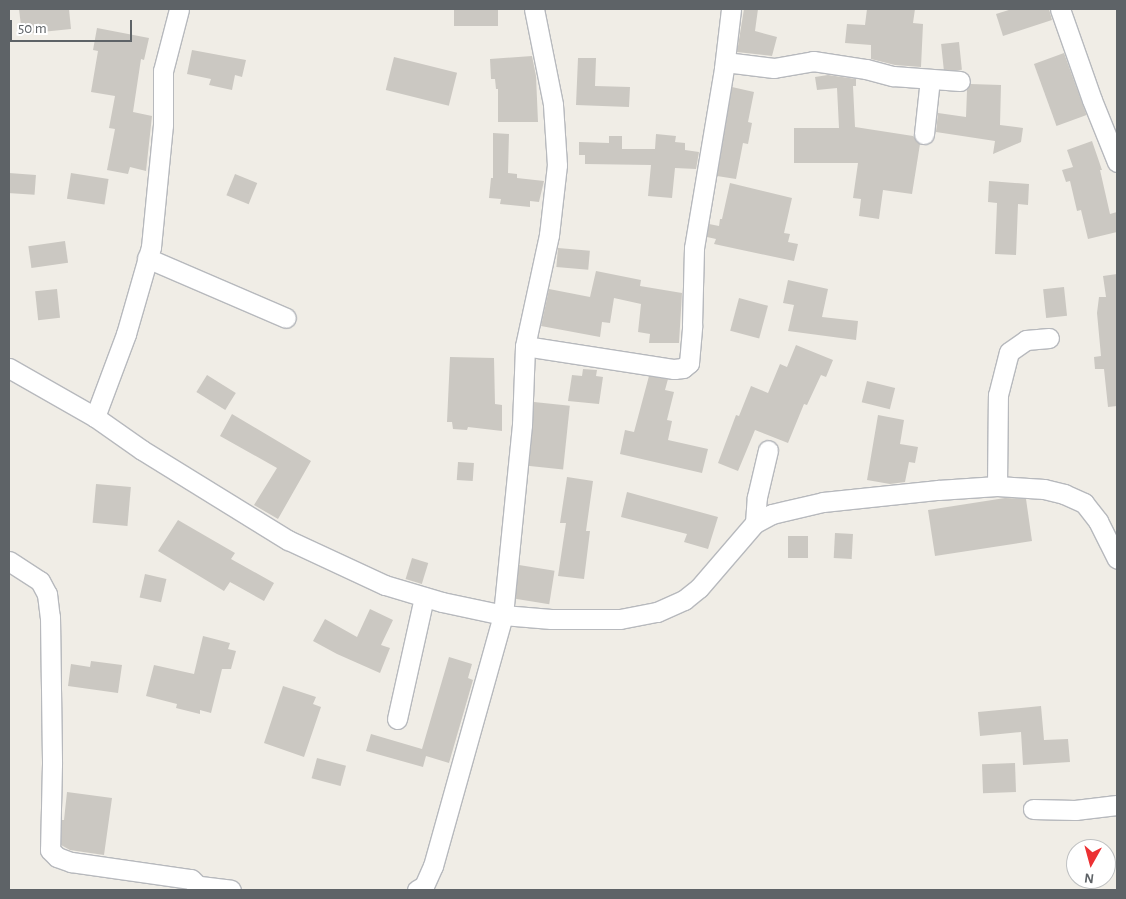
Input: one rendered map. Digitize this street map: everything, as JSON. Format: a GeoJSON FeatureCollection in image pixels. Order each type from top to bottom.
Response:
{"type":"FeatureCollection","features":[{"type":"Feature","properties":{"kind":"street"},"geometry":{"type":"LineString","coordinates":[[95,417],[126,334],[151,247],[157,202],[163,71],[179,9]]}},
{"type":"Feature","properties":{"kind":"street"},"geometry":{"type":"LineString","coordinates":[[417,890],[424,886],[433,866],[503,614],[522,425],[525,346],[549,234],[557,165],[553,104],[534,9]]}},
{"type":"Feature","properties":{"kind":"street"},"geometry":{"type":"LineString","coordinates":[[525,346],[674,369],[683,368],[689,363],[695,239],[725,62],[731,9]]}},
{"type":"Feature","properties":{"kind":"street"},"geometry":{"type":"LineString","coordinates":[[1060,9],[1112,137],[1117,162]]}},
{"type":"Feature","properties":{"kind":"street"},"geometry":{"type":"LineString","coordinates":[[725,62],[774,68],[813,62],[866,69],[893,76],[960,81]]}},
{"type":"Feature","properties":{"kind":"street"},"geometry":{"type":"LineString","coordinates":[[924,134],[930,79]]}},
{"type":"Feature","properties":{"kind":"street"},"geometry":{"type":"LineString","coordinates":[[147,258],[286,318]]}},
{"type":"Feature","properties":{"kind":"street"},"geometry":{"type":"LineString","coordinates":[[997,486],[998,395],[1009,352],[1026,340],[1049,338]]}},
{"type":"Feature","properties":{"kind":"street"},"geometry":{"type":"LineString","coordinates":[[9,368],[95,417],[142,450],[288,540],[385,585],[424,597],[503,614],[551,619],[620,619],[657,612],[684,600],[699,588],[755,523],[785,510],[823,502],[997,486],[1044,489],[1084,503],[1098,521],[1117,559]]}},
{"type":"Feature","properties":{"kind":"street"},"geometry":{"type":"LineString","coordinates":[[755,523],[757,497],[768,450]]}},
{"type":"Feature","properties":{"kind":"street"},"geometry":{"type":"LineString","coordinates":[[9,561],[40,581],[47,594],[50,617],[52,764],[50,850],[57,857],[71,862],[177,876],[191,879],[201,888],[231,890]]}},
{"type":"Feature","properties":{"kind":"street"},"geometry":{"type":"LineString","coordinates":[[398,719],[424,597]]}},
{"type":"Feature","properties":{"kind":"street"},"geometry":{"type":"LineString","coordinates":[[1033,810],[1089,809],[1117,805]]}},
{"type":"Feature","properties":{"kind":"building"},"geometry":{"type":"Polygon","coordinates":[[[19,9],[69,9],[71,29],[22,34],[19,9]]]}},
{"type":"Feature","properties":{"kind":"building"},"geometry":{"type":"Polygon","coordinates":[[[454,9],[498,9],[498,26],[454,26],[454,9]]]}},
{"type":"Feature","properties":{"kind":"building"},"geometry":{"type":"Polygon","coordinates":[[[744,9],[758,9],[755,31],[777,37],[772,56],[737,52],[744,9]]]}},
{"type":"Feature","properties":{"kind":"building"},"geometry":{"type":"Polygon","coordinates":[[[867,9],[915,9],[913,23],[923,24],[921,67],[895,65],[871,59],[871,45],[845,43],[847,24],[865,25],[867,9]]]}},
{"type":"Feature","properties":{"kind":"building"},"geometry":{"type":"Polygon","coordinates":[[[1012,9],[1049,9],[1052,20],[1003,36],[996,14],[1012,9]]]}},
{"type":"Feature","properties":{"kind":"building"},"geometry":{"type":"Polygon","coordinates":[[[97,28],[149,38],[144,60],[141,59],[133,112],[152,116],[146,171],[130,167],[128,174],[107,170],[115,129],[109,128],[115,96],[91,92],[98,51],[93,50],[97,28]]]}},
{"type":"Feature","properties":{"kind":"building"},"geometry":{"type":"Polygon","coordinates":[[[959,42],[962,70],[944,72],[941,44],[959,42]]]}},
{"type":"Feature","properties":{"kind":"building"},"geometry":{"type":"Polygon","coordinates":[[[192,50],[246,60],[242,77],[235,75],[232,90],[209,85],[211,79],[187,74],[192,50]]]}},
{"type":"Feature","properties":{"kind":"building"},"geometry":{"type":"Polygon","coordinates":[[[1064,53],[1087,115],[1057,126],[1034,64],[1064,53]]]}},
{"type":"Feature","properties":{"kind":"building"},"geometry":{"type":"Polygon","coordinates":[[[532,56],[536,76],[538,122],[498,122],[498,89],[496,89],[495,79],[491,79],[490,59],[532,56]]]}},
{"type":"Feature","properties":{"kind":"building"},"geometry":{"type":"Polygon","coordinates":[[[394,57],[457,73],[449,106],[386,90],[394,57]]]}},
{"type":"Feature","properties":{"kind":"building"},"geometry":{"type":"Polygon","coordinates":[[[578,58],[596,58],[595,86],[630,87],[629,107],[576,105],[578,58]]]}},
{"type":"Feature","properties":{"kind":"building"},"geometry":{"type":"Polygon","coordinates":[[[828,75],[856,79],[856,86],[853,86],[855,127],[913,136],[920,144],[912,194],[883,190],[879,219],[859,216],[861,199],[853,198],[858,163],[794,163],[794,128],[839,128],[837,88],[817,90],[815,77],[828,75]]]}},
{"type":"Feature","properties":{"kind":"building"},"geometry":{"type":"Polygon","coordinates":[[[970,84],[1001,85],[1000,125],[1023,128],[1021,142],[993,154],[995,141],[936,132],[938,113],[966,117],[967,90],[970,84]]]}},
{"type":"Feature","properties":{"kind":"building"},"geometry":{"type":"Polygon","coordinates":[[[732,87],[754,92],[748,122],[752,123],[748,144],[743,143],[736,179],[717,176],[732,87]]]}},
{"type":"Feature","properties":{"kind":"building"},"geometry":{"type":"Polygon","coordinates":[[[493,133],[509,134],[508,173],[517,174],[517,178],[544,181],[539,202],[530,201],[530,207],[500,204],[501,199],[489,198],[491,178],[493,178],[493,133]]]}},
{"type":"Feature","properties":{"kind":"building"},"geometry":{"type":"Polygon","coordinates":[[[656,134],[676,136],[675,142],[685,143],[685,150],[699,152],[696,169],[675,168],[672,198],[648,196],[651,165],[585,164],[585,155],[579,155],[579,142],[609,143],[609,136],[622,136],[622,149],[655,149],[656,134]]]}},
{"type":"Feature","properties":{"kind":"building"},"geometry":{"type":"Polygon","coordinates":[[[1092,141],[1102,170],[1100,170],[1110,214],[1117,212],[1117,232],[1088,239],[1081,210],[1077,211],[1070,181],[1066,182],[1062,170],[1073,167],[1067,150],[1092,141]]]}},
{"type":"Feature","properties":{"kind":"building"},"geometry":{"type":"Polygon","coordinates":[[[9,173],[36,175],[35,195],[9,193],[9,173]]]}},
{"type":"Feature","properties":{"kind":"building"},"geometry":{"type":"Polygon","coordinates":[[[71,173],[109,179],[104,205],[67,199],[71,173]]]}},
{"type":"Feature","properties":{"kind":"building"},"geometry":{"type":"Polygon","coordinates":[[[235,174],[257,183],[249,204],[226,195],[235,174]]]}},
{"type":"Feature","properties":{"kind":"building"},"geometry":{"type":"Polygon","coordinates":[[[989,181],[1029,184],[1028,205],[1018,204],[1016,255],[995,254],[997,203],[988,202],[989,181]]]}},
{"type":"Feature","properties":{"kind":"building"},"geometry":{"type":"Polygon","coordinates":[[[730,183],[792,198],[784,233],[790,234],[788,242],[798,244],[794,261],[714,244],[716,239],[707,237],[709,224],[719,226],[720,219],[722,219],[730,183]]]}},
{"type":"Feature","properties":{"kind":"building"},"geometry":{"type":"Polygon","coordinates":[[[65,241],[68,263],[31,268],[28,246],[65,241]]]}},
{"type":"Feature","properties":{"kind":"building"},"geometry":{"type":"Polygon","coordinates":[[[558,248],[590,251],[588,270],[556,267],[558,248]]]}},
{"type":"Feature","properties":{"kind":"building"},"geometry":{"type":"Polygon","coordinates":[[[596,271],[641,280],[640,286],[682,293],[679,343],[649,343],[650,334],[638,332],[641,304],[614,298],[610,323],[602,322],[600,337],[541,326],[549,289],[590,297],[596,271]]]}},
{"type":"Feature","properties":{"kind":"building"},"geometry":{"type":"Polygon","coordinates":[[[1117,274],[1117,406],[1108,407],[1104,369],[1095,369],[1094,357],[1101,356],[1097,313],[1099,297],[1106,297],[1103,276],[1117,274]]]}},
{"type":"Feature","properties":{"kind":"building"},"geometry":{"type":"Polygon","coordinates":[[[788,280],[828,289],[822,317],[858,321],[856,340],[788,331],[794,305],[783,303],[788,280]]]}},
{"type":"Feature","properties":{"kind":"building"},"geometry":{"type":"Polygon","coordinates":[[[1064,287],[1067,316],[1046,318],[1043,289],[1064,287]]]}},
{"type":"Feature","properties":{"kind":"building"},"geometry":{"type":"Polygon","coordinates":[[[57,289],[60,318],[38,320],[35,291],[57,289]]]}},
{"type":"Feature","properties":{"kind":"building"},"geometry":{"type":"Polygon","coordinates":[[[739,298],[768,306],[759,339],[730,331],[739,298]]]}},
{"type":"Feature","properties":{"kind":"building"},"geometry":{"type":"Polygon","coordinates":[[[796,345],[833,360],[826,377],[821,375],[807,405],[804,404],[788,443],[755,430],[738,471],[718,463],[736,415],[739,416],[751,386],[768,393],[780,364],[787,367],[796,345]]]}},
{"type":"Feature","properties":{"kind":"building"},"geometry":{"type":"Polygon","coordinates":[[[450,357],[494,358],[495,404],[502,405],[502,431],[468,427],[467,430],[453,429],[452,422],[447,422],[450,357]]]}},
{"type":"Feature","properties":{"kind":"building"},"geometry":{"type":"Polygon","coordinates":[[[583,369],[597,370],[596,376],[603,377],[599,404],[568,401],[572,375],[582,376],[583,369]]]}},
{"type":"Feature","properties":{"kind":"building"},"geometry":{"type":"Polygon","coordinates":[[[207,375],[236,393],[225,410],[196,392],[207,375]]]}},
{"type":"Feature","properties":{"kind":"building"},"geometry":{"type":"Polygon","coordinates":[[[649,376],[668,379],[665,390],[674,392],[667,420],[672,421],[668,440],[708,449],[702,473],[620,454],[625,430],[634,432],[649,376]]]}},
{"type":"Feature","properties":{"kind":"building"},"geometry":{"type":"Polygon","coordinates":[[[867,381],[895,388],[890,409],[862,402],[867,381]]]}},
{"type":"Feature","properties":{"kind":"building"},"geometry":{"type":"Polygon","coordinates":[[[534,402],[570,406],[563,469],[527,466],[534,402]]]}},
{"type":"Feature","properties":{"kind":"building"},"geometry":{"type":"Polygon","coordinates":[[[232,414],[311,461],[278,519],[254,505],[277,468],[220,436],[232,414]]]}},
{"type":"Feature","properties":{"kind":"building"},"geometry":{"type":"Polygon","coordinates":[[[878,415],[904,420],[900,444],[918,447],[915,463],[909,462],[905,482],[890,484],[867,480],[878,415]]]}},
{"type":"Feature","properties":{"kind":"building"},"geometry":{"type":"Polygon","coordinates":[[[458,462],[474,463],[473,481],[457,480],[458,462]]]}},
{"type":"Feature","properties":{"kind":"building"},"geometry":{"type":"Polygon","coordinates":[[[567,477],[593,481],[586,531],[590,531],[584,579],[558,576],[566,523],[560,523],[567,477]]]}},
{"type":"Feature","properties":{"kind":"building"},"geometry":{"type":"Polygon","coordinates":[[[96,484],[131,487],[127,526],[93,523],[96,484]]]}},
{"type":"Feature","properties":{"kind":"building"},"geometry":{"type":"Polygon","coordinates":[[[627,492],[718,517],[708,549],[684,542],[687,534],[621,517],[627,492]]]}},
{"type":"Feature","properties":{"kind":"building"},"geometry":{"type":"Polygon","coordinates":[[[1005,498],[1026,499],[1032,541],[935,556],[928,510],[1005,498]]]}},
{"type":"Feature","properties":{"kind":"building"},"geometry":{"type":"Polygon","coordinates":[[[178,520],[235,553],[231,559],[274,583],[264,601],[230,582],[224,591],[158,551],[178,520]]]}},
{"type":"Feature","properties":{"kind":"building"},"geometry":{"type":"Polygon","coordinates":[[[835,533],[853,534],[852,559],[834,558],[835,533]]]}},
{"type":"Feature","properties":{"kind":"building"},"geometry":{"type":"Polygon","coordinates":[[[788,536],[808,536],[808,558],[788,558],[788,536]]]}},
{"type":"Feature","properties":{"kind":"building"},"geometry":{"type":"Polygon","coordinates":[[[412,558],[428,563],[422,584],[406,579],[412,558]]]}},
{"type":"Feature","properties":{"kind":"building"},"geometry":{"type":"Polygon","coordinates":[[[519,565],[555,571],[549,604],[514,599],[519,565]]]}},
{"type":"Feature","properties":{"kind":"building"},"geometry":{"type":"Polygon","coordinates":[[[145,574],[166,579],[161,602],[140,597],[145,574]]]}},
{"type":"Feature","properties":{"kind":"building"},"geometry":{"type":"Polygon","coordinates":[[[370,609],[393,620],[381,645],[390,648],[380,673],[313,641],[325,619],[357,637],[370,609]]]}},
{"type":"Feature","properties":{"kind":"building"},"geometry":{"type":"Polygon","coordinates":[[[203,636],[230,643],[228,649],[236,651],[231,669],[222,669],[211,713],[200,710],[200,714],[176,708],[177,704],[146,696],[154,665],[194,674],[203,636]]]}},
{"type":"Feature","properties":{"kind":"building"},"geometry":{"type":"Polygon","coordinates":[[[449,657],[472,664],[468,678],[473,680],[449,763],[426,756],[423,767],[366,751],[371,734],[422,749],[449,657]]]}},
{"type":"Feature","properties":{"kind":"building"},"geometry":{"type":"Polygon","coordinates":[[[91,661],[122,665],[118,693],[68,686],[71,664],[90,667],[91,661]]]}},
{"type":"Feature","properties":{"kind":"building"},"geometry":{"type":"Polygon","coordinates":[[[283,686],[316,697],[313,704],[321,707],[304,757],[264,743],[283,686]]]}},
{"type":"Feature","properties":{"kind":"building"},"geometry":{"type":"Polygon","coordinates":[[[1041,706],[1044,740],[1068,739],[1070,762],[1023,765],[1021,732],[980,736],[978,712],[1041,706]]]}},
{"type":"Feature","properties":{"kind":"building"},"geometry":{"type":"Polygon","coordinates":[[[317,758],[346,766],[341,786],[312,778],[317,758]]]}},
{"type":"Feature","properties":{"kind":"building"},"geometry":{"type":"Polygon","coordinates":[[[1015,763],[1016,792],[983,793],[982,764],[1015,763]]]}},
{"type":"Feature","properties":{"kind":"building"},"geometry":{"type":"Polygon","coordinates":[[[67,792],[112,798],[104,855],[70,850],[61,845],[62,820],[64,820],[67,792]]]}}]}
